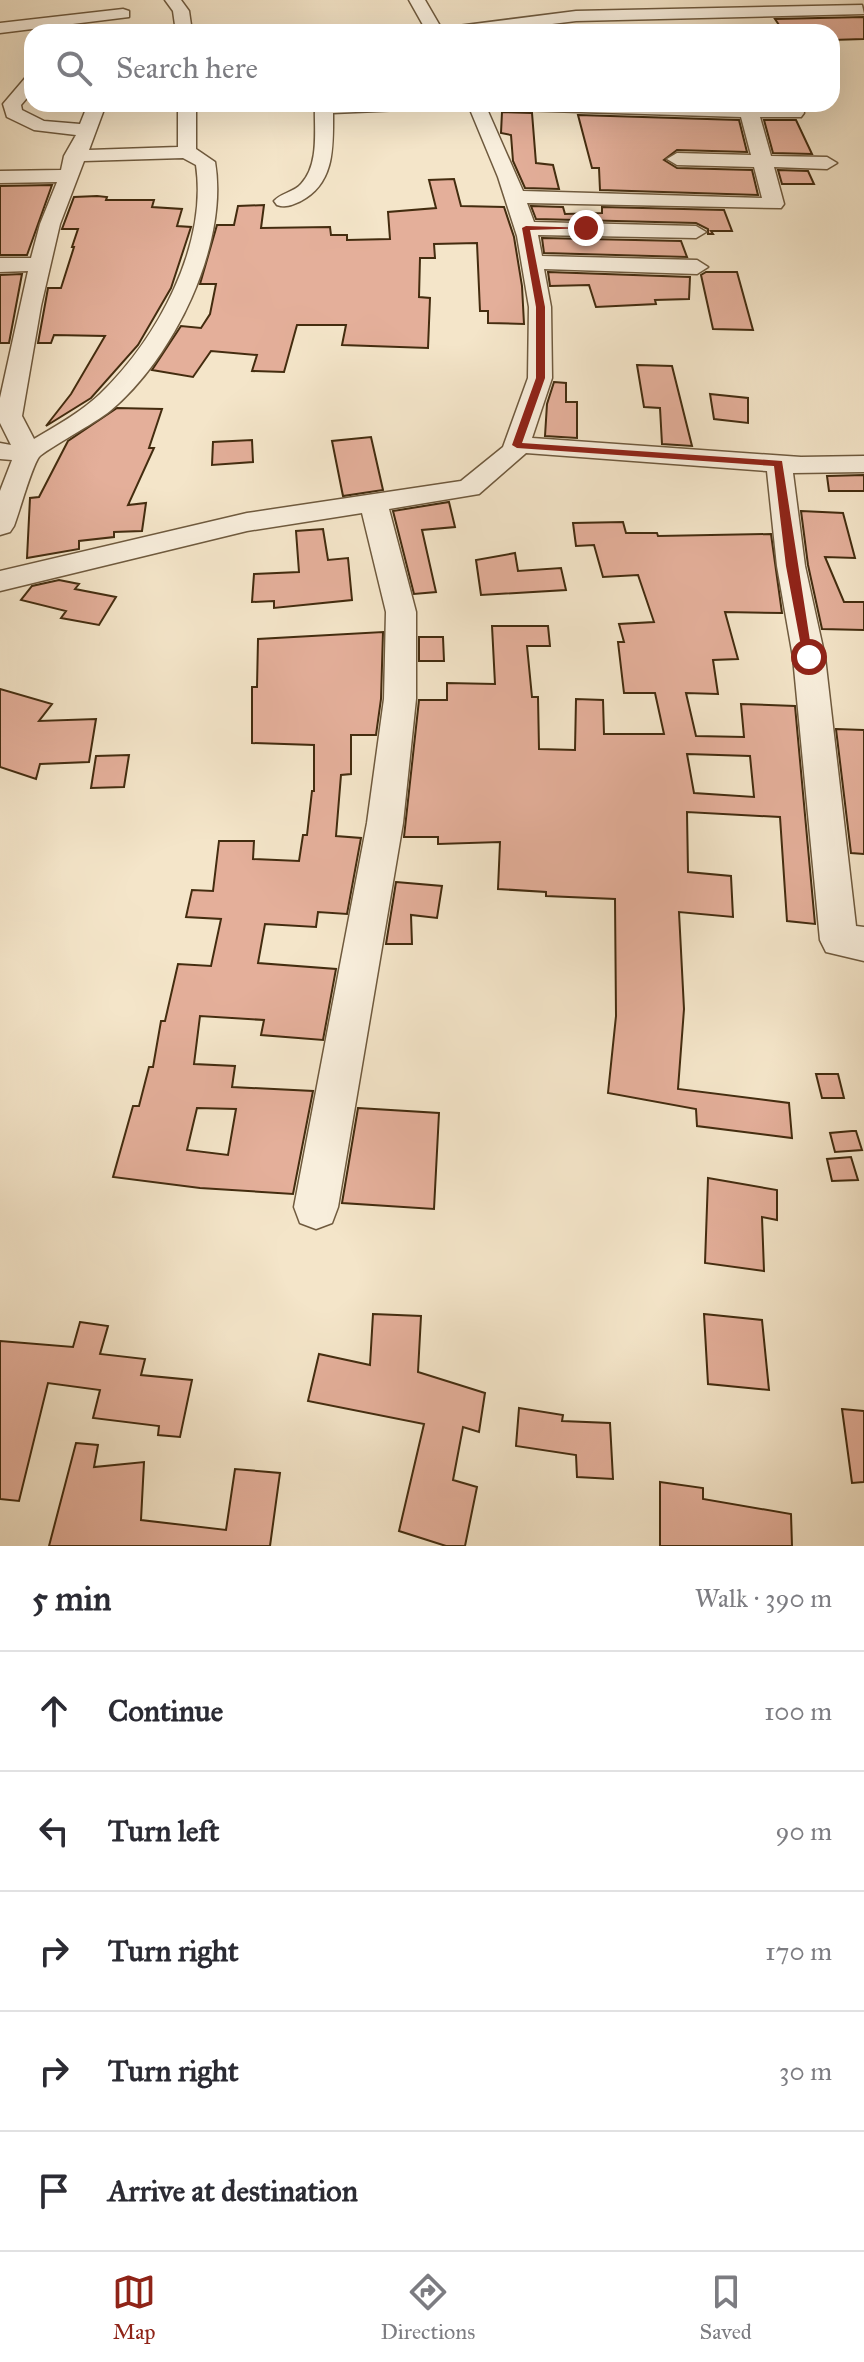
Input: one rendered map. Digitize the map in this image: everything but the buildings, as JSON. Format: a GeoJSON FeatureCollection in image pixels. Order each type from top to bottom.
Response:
{"type":"FeatureCollection","features":[{"type":"Feature","properties":{"kind":"street"},"geometry":{"type":"LineString","coordinates":[[173,0],[181,11],[183,24]]}},
{"type":"Feature","properties":{"kind":"street"},"geometry":{"type":"LineString","coordinates":[[417,0],[430,24]]}},
{"type":"Feature","properties":{"kind":"street"},"geometry":{"type":"LineString","coordinates":[[758,0],[771,12],[776,24]]}},
{"type":"Feature","properties":{"kind":"street"},"geometry":{"type":"LineString","coordinates":[[513,24],[576,16],[771,12],[804,5],[862,10]]}},
{"type":"Feature","properties":{"kind":"street"},"geometry":{"type":"LineString","coordinates":[[52,24],[126,7]]}},
{"type":"Feature","properties":{"kind":"street"},"geometry":{"type":"LineString","coordinates":[[0,28],[24,32]]}},
{"type":"Feature","properties":{"kind":"street"},"geometry":{"type":"LineString","coordinates":[[24,90],[12,104],[13,113],[40,126],[86,130]]}},
{"type":"Feature","properties":{"kind":"street"},"geometry":{"type":"LineString","coordinates":[[28,453],[9,416],[6,394],[40,264],[71,166],[94,112]]}},
{"type":"Feature","properties":{"kind":"street"},"geometry":{"type":"LineString","coordinates":[[187,112],[187,152]]}},
{"type":"Feature","properties":{"kind":"street"},"geometry":{"type":"LineString","coordinates":[[284,201],[308,189],[323,161],[324,112]]}},
{"type":"Feature","properties":{"kind":"street"},"geometry":{"type":"LineString","coordinates":[[0,581],[247,522],[469,488],[515,451],[540,378],[540,307],[533,262],[526,228],[492,120],[663,112]]}},
{"type":"Feature","properties":{"kind":"street"},"geometry":{"type":"LineString","coordinates":[[515,197],[774,204],[764,161],[748,135],[748,112]]}},
{"type":"Feature","properties":{"kind":"street"},"geometry":{"type":"LineString","coordinates":[[0,121],[27,119]]}},
{"type":"Feature","properties":{"kind":"street"},"geometry":{"type":"LineString","coordinates":[[0,177],[187,152],[205,162],[212,181],[201,250],[152,348],[108,401],[28,453],[0,526]]}},
{"type":"Feature","properties":{"kind":"street"},"geometry":{"type":"LineString","coordinates":[[677,159],[827,163]]}},
{"type":"Feature","properties":{"kind":"street"},"geometry":{"type":"LineString","coordinates":[[526,228],[696,232]]}},
{"type":"Feature","properties":{"kind":"street"},"geometry":{"type":"LineString","coordinates":[[533,262],[697,267]]}},
{"type":"Feature","properties":{"kind":"street"},"geometry":{"type":"LineString","coordinates":[[0,265],[40,264]]}},
{"type":"Feature","properties":{"kind":"street"},"geometry":{"type":"LineString","coordinates":[[517,445],[779,463],[864,464]]}},
{"type":"Feature","properties":{"kind":"street"},"geometry":{"type":"LineString","coordinates":[[0,451],[28,453]]}},
{"type":"Feature","properties":{"kind":"street"},"geometry":{"type":"LineString","coordinates":[[779,463],[791,566],[809,657],[839,940],[864,944]]}},
{"type":"Feature","properties":{"kind":"street"},"geometry":{"type":"LineString","coordinates":[[316,1207],[377,869],[400,699],[401,612],[373,502]]}},
{"type":"Feature","properties":{"kind":"route"},"geometry":{"type":"LineString","coordinates":[[586,228],[526,228],[540,307],[540,378],[517,445],[779,463],[791,566],[809,657]]}}]}
